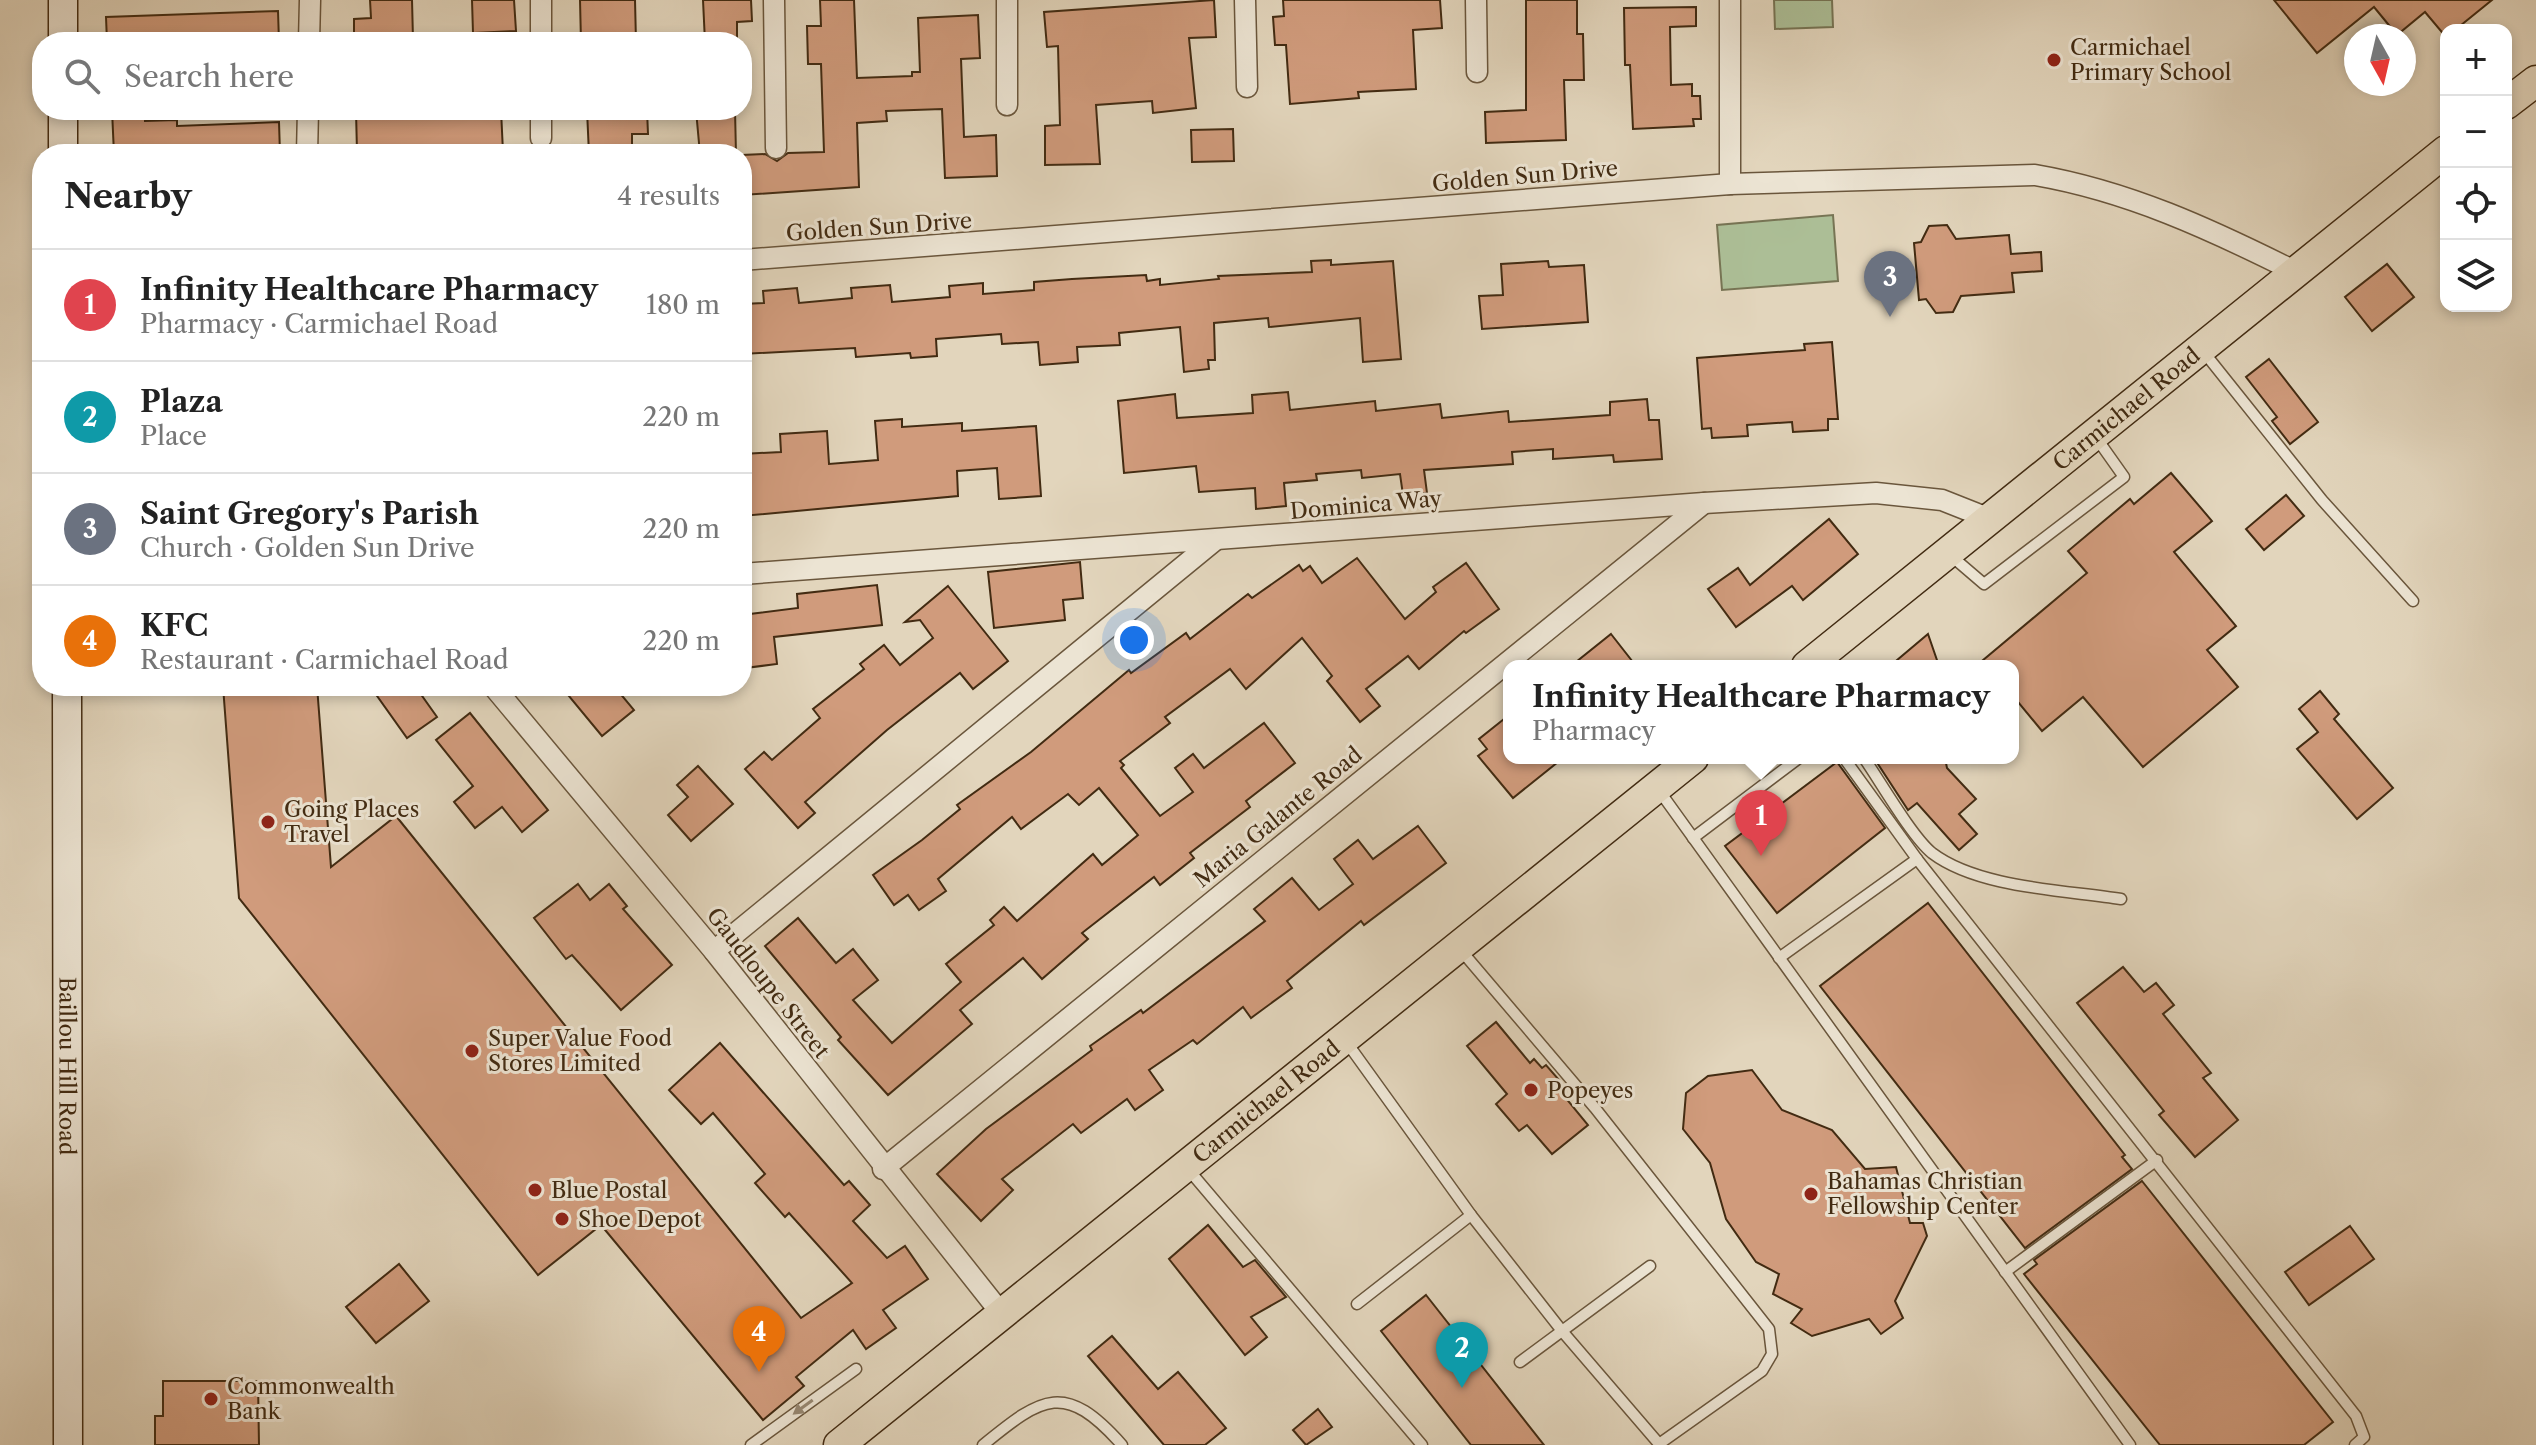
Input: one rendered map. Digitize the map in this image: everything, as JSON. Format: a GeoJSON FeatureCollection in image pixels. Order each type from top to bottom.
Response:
{"type":"FeatureCollection","features":[{"type":"Feature","properties":{"kind":"main road"},"geometry":{"type":"LineString","coordinates":[[63,0],[63,32]]}},
{"type":"Feature","properties":{"kind":"main road"},"geometry":{"type":"LineString","coordinates":[[2512,99],[2536,81]]}},
{"type":"Feature","properties":{"kind":"main road"},"geometry":{"type":"LineString","coordinates":[[63,120],[63,144]]}},
{"type":"Feature","properties":{"kind":"main road","name":"Carmichael Road"},"geometry":{"type":"LineString","coordinates":[[1814,660],[2440,156]]}},
{"type":"Feature","properties":{"kind":"main road","name":"Baillou Hill Road"},"geometry":{"type":"LineString","coordinates":[[67,696],[68,1445]]}},
{"type":"Feature","properties":{"kind":"main road","name":"Carmichael Road"},"geometry":{"type":"LineString","coordinates":[[839,1445],[1686,764]]}},
{"type":"Feature","properties":{"kind":"street"},"geometry":{"type":"LineString","coordinates":[[309,32],[310,0]]}},
{"type":"Feature","properties":{"kind":"street"},"geometry":{"type":"LineString","coordinates":[[541,0],[541,32]]}},
{"type":"Feature","properties":{"kind":"street"},"geometry":{"type":"LineString","coordinates":[[774,0],[776,148]]}},
{"type":"Feature","properties":{"kind":"street"},"geometry":{"type":"LineString","coordinates":[[1007,0],[1007,105]]}},
{"type":"Feature","properties":{"kind":"street"},"geometry":{"type":"LineString","coordinates":[[1245,0],[1247,87]]}},
{"type":"Feature","properties":{"kind":"street"},"geometry":{"type":"LineString","coordinates":[[1476,0],[1477,72]]}},
{"type":"Feature","properties":{"kind":"street"},"geometry":{"type":"LineString","coordinates":[[1730,0],[1730,184]]}},
{"type":"Feature","properties":{"kind":"street"},"geometry":{"type":"LineString","coordinates":[[307,144],[308,120]]}},
{"type":"Feature","properties":{"kind":"street"},"geometry":{"type":"LineString","coordinates":[[541,120],[541,138]]}},
{"type":"Feature","properties":{"kind":"street","name":"Golden Sun Drive"},"geometry":{"type":"LineString","coordinates":[[752,259],[1730,184],[2035,175],[2078,182],[2125,195],[2209,228],[2294,271]]}},
{"type":"Feature","properties":{"kind":"street","name":"Dominica Way"},"geometry":{"type":"LineString","coordinates":[[752,573],[1704,503],[1888,493],[1942,500],[1990,519]]}},
{"type":"Feature","properties":{"kind":"street","name":"Maria Galante Road"},"geometry":{"type":"LineString","coordinates":[[1510,660],[1704,503]]}},
{"type":"Feature","properties":{"kind":"street"},"geometry":{"type":"LineString","coordinates":[[714,951],[1214,541]]}},
{"type":"Feature","properties":{"kind":"street","name":"Maria Galante Road"},"geometry":{"type":"LineString","coordinates":[[883,1169],[1503,666]]}},
{"type":"Feature","properties":{"kind":"street","name":"Gaudloupe Street"},"geometry":{"type":"LineString","coordinates":[[501,696],[714,951],[883,1169],[1001,1313]]}},
{"type":"Feature","properties":{"kind":"lane"},"geometry":{"type":"LineString","coordinates":[[2200,347],[2322,500],[2413,601]]}},
{"type":"Feature","properties":{"kind":"lane"},"geometry":{"type":"LineString","coordinates":[[1948,553],[1984,584],[2124,477],[2094,434]]}},
{"type":"Feature","properties":{"kind":"lane"},"geometry":{"type":"LineString","coordinates":[[1693,838],[1791,764]]}},
{"type":"Feature","properties":{"kind":"lane"},"geometry":{"type":"LineString","coordinates":[[1848,764],[1917,859],[2356,1416],[2364,1437],[2355,1445]]}},
{"type":"Feature","properties":{"kind":"lane"},"geometry":{"type":"LineString","coordinates":[[1868,764],[1930,851],[1950,863],[1978,876],[2121,899]]}},
{"type":"Feature","properties":{"kind":"lane"},"geometry":{"type":"LineString","coordinates":[[1656,788],[2130,1445]]}},
{"type":"Feature","properties":{"kind":"lane"},"geometry":{"type":"LineString","coordinates":[[1779,958],[1917,859]]}},
{"type":"Feature","properties":{"kind":"lane"},"geometry":{"type":"LineString","coordinates":[[1344,1038],[1471,1215],[1562,1331],[1660,1445],[1762,1371],[1772,1354],[1769,1329],[1595,1108],[1458,947]]}},
{"type":"Feature","properties":{"kind":"lane"},"geometry":{"type":"LineString","coordinates":[[2005,1272],[2157,1160]]}},
{"type":"Feature","properties":{"kind":"lane"},"geometry":{"type":"LineString","coordinates":[[1186,1167],[1422,1445]]}},
{"type":"Feature","properties":{"kind":"lane"},"geometry":{"type":"LineString","coordinates":[[1357,1304],[1471,1215]]}},
{"type":"Feature","properties":{"kind":"lane"},"geometry":{"type":"LineString","coordinates":[[1520,1362],[1650,1266]]}},
{"type":"Feature","properties":{"kind":"lane"},"geometry":{"type":"LineString","coordinates":[[751,1445],[856,1369]]}},
{"type":"Feature","properties":{"kind":"lane"},"geometry":{"type":"LineString","coordinates":[[983,1445],[1033,1407],[1055,1402],[1077,1404],[1102,1423],[1122,1445]]}},
{"type":"Feature","properties":{"kind":"green space"},"geometry":{"type":"Polygon","coordinates":[[[1774,0],[1832,0],[1833,27],[1775,29],[1774,0]]]}},
{"type":"Feature","properties":{"kind":"green space"},"geometry":{"type":"Polygon","coordinates":[[[1833,215],[1838,281],[1722,290],[1717,225],[1833,215]]]}},
{"type":"Feature","properties":{"kind":"building"},"geometry":{"type":"Polygon","coordinates":[[[370,0],[412,0],[413,32],[354,32],[354,19],[371,18],[370,0]]]}},
{"type":"Feature","properties":{"kind":"building"},"geometry":{"type":"Polygon","coordinates":[[[472,0],[514,0],[516,31],[473,32],[472,0]]]}},
{"type":"Feature","properties":{"kind":"building"},"geometry":{"type":"Polygon","coordinates":[[[580,0],[635,0],[636,32],[581,32],[580,0]]]}},
{"type":"Feature","properties":{"kind":"building"},"geometry":{"type":"Polygon","coordinates":[[[703,0],[751,0],[752,21],[737,22],[737,32],[705,32],[703,0]]]}},
{"type":"Feature","properties":{"kind":"building"},"geometry":{"type":"Polygon","coordinates":[[[820,0],[854,0],[857,78],[912,76],[912,72],[920,72],[918,18],[978,15],[980,58],[961,59],[964,137],[996,135],[997,176],[945,178],[942,109],[886,111],[887,121],[857,123],[859,187],[752,194],[752,155],[765,154],[777,161],[788,153],[824,152],[821,64],[808,64],[807,26],[821,26],[820,0]]]}},
{"type":"Feature","properties":{"kind":"building"},"geometry":{"type":"Polygon","coordinates":[[[1214,0],[1216,37],[1189,38],[1196,108],[1153,113],[1152,101],[1096,105],[1100,164],[1045,165],[1045,126],[1060,125],[1058,46],[1047,47],[1044,12],[1214,0]]]}},
{"type":"Feature","properties":{"kind":"building"},"geometry":{"type":"Polygon","coordinates":[[[1283,0],[1440,0],[1442,28],[1413,30],[1416,89],[1358,92],[1359,98],[1290,104],[1286,45],[1275,45],[1273,17],[1284,16],[1283,0]]]}},
{"type":"Feature","properties":{"kind":"building"},"geometry":{"type":"Polygon","coordinates":[[[1526,0],[1577,0],[1577,34],[1583,34],[1584,80],[1564,80],[1566,140],[1486,143],[1485,112],[1526,110],[1526,0]]]}},
{"type":"Feature","properties":{"kind":"building"},"geometry":{"type":"Polygon","coordinates":[[[2274,0],[2492,0],[2462,24],[2440,24],[2440,30],[2425,12],[2410,24],[2388,24],[2374,7],[2353,24],[2344,24],[2344,31],[2317,53],[2274,0]]]}},
{"type":"Feature","properties":{"kind":"building"},"geometry":{"type":"Polygon","coordinates":[[[1696,7],[1696,26],[1670,27],[1671,85],[1692,84],[1692,96],[1700,96],[1701,119],[1693,119],[1694,126],[1633,129],[1630,65],[1625,65],[1624,8],[1696,7]]]}},
{"type":"Feature","properties":{"kind":"building"},"geometry":{"type":"Polygon","coordinates":[[[278,11],[279,32],[107,32],[106,17],[278,11]]]}},
{"type":"Feature","properties":{"kind":"building"},"geometry":{"type":"Polygon","coordinates":[[[112,120],[177,120],[177,126],[279,122],[280,144],[114,144],[112,120]]]}},
{"type":"Feature","properties":{"kind":"building"},"geometry":{"type":"Polygon","coordinates":[[[356,120],[501,120],[503,144],[357,144],[356,120]]]}},
{"type":"Feature","properties":{"kind":"building"},"geometry":{"type":"Polygon","coordinates":[[[587,120],[647,120],[648,134],[632,134],[632,144],[589,144],[587,120]]]}},
{"type":"Feature","properties":{"kind":"building"},"geometry":{"type":"Polygon","coordinates":[[[697,120],[735,120],[736,144],[699,144],[697,120]]]}},
{"type":"Feature","properties":{"kind":"building"},"geometry":{"type":"Polygon","coordinates":[[[1233,129],[1234,161],[1192,162],[1191,130],[1233,129]]]}},
{"type":"Feature","properties":{"kind":"building"},"geometry":{"type":"Polygon","coordinates":[[[1947,225],[1956,239],[2009,235],[2011,254],[2041,252],[2042,271],[2012,273],[2014,292],[1961,296],[1953,312],[1936,313],[1926,299],[1919,300],[1914,243],[1921,242],[1929,226],[1947,225]]]}},
{"type":"Feature","properties":{"kind":"building"},"geometry":{"type":"Polygon","coordinates":[[[1331,260],[1331,265],[1393,261],[1401,359],[1363,362],[1360,318],[1269,327],[1268,318],[1214,323],[1215,360],[1208,360],[1209,369],[1184,372],[1180,327],[1119,333],[1120,345],[1077,347],[1078,362],[1040,365],[1038,342],[1002,344],[1001,334],[936,339],[937,356],[911,358],[910,353],[856,357],[855,348],[752,353],[752,304],[764,303],[763,291],[797,288],[799,303],[852,298],[851,288],[890,285],[892,302],[950,297],[949,286],[983,283],[983,294],[1034,290],[1034,282],[1072,279],[1146,275],[1147,281],[1160,279],[1160,285],[1219,279],[1218,276],[1312,272],[1311,261],[1331,260]]]}},
{"type":"Feature","properties":{"kind":"building"},"geometry":{"type":"Polygon","coordinates":[[[1548,261],[1549,267],[1584,265],[1588,322],[1482,329],[1479,296],[1503,295],[1501,264],[1548,261]]]}},
{"type":"Feature","properties":{"kind":"building"},"geometry":{"type":"Polygon","coordinates":[[[2387,264],[2414,297],[2372,331],[2345,297],[2387,264]]]}},
{"type":"Feature","properties":{"kind":"building"},"geometry":{"type":"Polygon","coordinates":[[[1832,342],[1838,419],[1828,419],[1828,430],[1793,432],[1792,422],[1747,425],[1748,436],[1712,438],[1711,428],[1702,429],[1697,358],[1805,350],[1804,344],[1832,342]]]}},
{"type":"Feature","properties":{"kind":"building"},"geometry":{"type":"Polygon","coordinates":[[[2269,359],[2318,422],[2290,444],[2272,421],[2277,417],[2246,377],[2269,359]]]}},
{"type":"Feature","properties":{"kind":"building"},"geometry":{"type":"Polygon","coordinates":[[[1288,392],[1290,410],[1375,401],[1376,411],[1440,404],[1442,418],[1508,411],[1509,422],[1610,415],[1610,402],[1647,399],[1649,420],[1659,420],[1662,459],[1614,462],[1613,455],[1553,459],[1553,449],[1512,452],[1513,464],[1424,470],[1427,493],[1403,495],[1400,474],[1362,478],[1361,470],[1316,474],[1317,480],[1284,483],[1286,506],[1256,509],[1255,488],[1199,492],[1196,466],[1124,473],[1118,401],[1175,394],[1177,418],[1253,413],[1252,395],[1288,392]]]}},
{"type":"Feature","properties":{"kind":"building"},"geometry":{"type":"Polygon","coordinates":[[[902,419],[902,427],[962,423],[962,431],[1036,426],[1041,496],[999,499],[997,468],[957,471],[958,496],[752,515],[752,453],[781,452],[780,434],[827,431],[829,464],[878,460],[875,421],[902,419]]]}},
{"type":"Feature","properties":{"kind":"building"},"geometry":{"type":"Polygon","coordinates":[[[2171,473],[2212,521],[2174,552],[2236,626],[2207,650],[2238,687],[2143,767],[2083,697],[2042,731],[2019,703],[2019,660],[1983,660],[2087,573],[2068,551],[2130,499],[2134,504],[2171,473]]]}},
{"type":"Feature","properties":{"kind":"building"},"geometry":{"type":"Polygon","coordinates":[[[2286,495],[2304,516],[2264,550],[2246,529],[2286,495]]]}},
{"type":"Feature","properties":{"kind":"building"},"geometry":{"type":"Polygon","coordinates":[[[1829,519],[1858,554],[1803,600],[1792,586],[1736,627],[1708,589],[1738,568],[1750,585],[1829,519]]]}},
{"type":"Feature","properties":{"kind":"building"},"geometry":{"type":"Polygon","coordinates":[[[1357,558],[1405,619],[1436,592],[1433,587],[1466,563],[1499,609],[1466,633],[1464,631],[1419,669],[1408,656],[1366,689],[1380,706],[1360,722],[1327,681],[1332,676],[1302,638],[1246,689],[1230,669],[1165,717],[1170,723],[1120,761],[1124,765],[1121,768],[1160,816],[1193,792],[1175,768],[1193,754],[1204,768],[1264,723],[1295,763],[1246,801],[1250,807],[1190,853],[1194,858],[1160,885],[1154,877],[1082,933],[1088,939],[1042,979],[1023,958],[960,1010],[972,1024],[888,1095],[838,1040],[841,1037],[765,946],[798,918],[836,963],[853,949],[878,980],[853,1000],[892,1043],[961,982],[946,964],[994,925],[990,920],[1004,907],[1017,921],[1093,854],[1102,865],[1138,835],[1099,788],[1079,805],[1068,794],[1021,829],[1012,817],[938,879],[946,891],[919,910],[908,895],[894,905],[873,875],[922,840],[960,809],[957,805],[1031,752],[1129,670],[1131,673],[1186,633],[1190,639],[1248,594],[1252,598],[1299,565],[1303,571],[1310,566],[1322,583],[1357,558]]]}},
{"type":"Feature","properties":{"kind":"building"},"geometry":{"type":"Polygon","coordinates":[[[1080,562],[1083,598],[1063,600],[1065,620],[994,628],[988,572],[1080,562]]]}},
{"type":"Feature","properties":{"kind":"building"},"geometry":{"type":"Polygon","coordinates":[[[877,585],[882,625],[774,637],[777,664],[752,667],[752,614],[798,608],[797,594],[877,585]]]}},
{"type":"Feature","properties":{"kind":"building"},"geometry":{"type":"Polygon","coordinates":[[[948,586],[1008,661],[973,689],[960,673],[887,730],[805,802],[815,813],[798,828],[745,769],[764,752],[772,760],[820,718],[813,709],[864,669],[860,664],[884,645],[900,665],[933,638],[920,620],[905,622],[948,586]]]}},
{"type":"Feature","properties":{"kind":"building"},"geometry":{"type":"Polygon","coordinates":[[[1611,634],[1631,660],[1578,660],[1611,634]]]}},
{"type":"Feature","properties":{"kind":"building"},"geometry":{"type":"Polygon","coordinates":[[[1928,634],[1937,660],[1897,660],[1928,634]]]}},
{"type":"Feature","properties":{"kind":"building"},"geometry":{"type":"Polygon","coordinates":[[[2320,691],[2339,714],[2334,719],[2393,788],[2357,819],[2297,749],[2318,732],[2299,709],[2320,691]]]}},
{"type":"Feature","properties":{"kind":"building","name":"Super Value Food Stores Limited"},"geometry":{"type":"Polygon","coordinates":[[[224,696],[318,696],[331,867],[396,816],[801,1318],[852,1283],[789,1213],[785,1217],[755,1183],[765,1174],[713,1113],[701,1124],[669,1090],[720,1043],[844,1185],[849,1181],[870,1205],[853,1221],[887,1258],[905,1246],[928,1279],[883,1310],[896,1328],[866,1349],[853,1330],[796,1377],[804,1386],[763,1420],[601,1225],[538,1275],[239,898],[224,696]]]}},
{"type":"Feature","properties":{"kind":"building"},"geometry":{"type":"Polygon","coordinates":[[[377,696],[422,696],[437,717],[407,738],[377,696]]]}},
{"type":"Feature","properties":{"kind":"building"},"geometry":{"type":"Polygon","coordinates":[[[569,696],[622,696],[634,710],[602,736],[569,696]]]}},
{"type":"Feature","properties":{"kind":"building"},"geometry":{"type":"Polygon","coordinates":[[[470,713],[548,810],[522,832],[502,807],[475,828],[454,802],[473,786],[436,740],[470,713]]]}},
{"type":"Feature","properties":{"kind":"building"},"geometry":{"type":"Polygon","coordinates":[[[1503,720],[1503,764],[1556,764],[1513,798],[1478,756],[1487,749],[1479,739],[1503,720]]]}},
{"type":"Feature","properties":{"kind":"building"},"geometry":{"type":"Polygon","coordinates":[[[1834,764],[1838,764],[1885,828],[1777,913],[1725,846],[1834,764]]]}},
{"type":"Feature","properties":{"kind":"building"},"geometry":{"type":"Polygon","coordinates":[[[1878,764],[1946,764],[1976,799],[1959,814],[1977,834],[1959,850],[1917,803],[1908,810],[1878,764]]]}},
{"type":"Feature","properties":{"kind":"building"},"geometry":{"type":"Polygon","coordinates":[[[698,766],[733,804],[691,841],[668,815],[688,797],[677,785],[698,766]]]}},
{"type":"Feature","properties":{"kind":"building"},"geometry":{"type":"Polygon","coordinates":[[[1418,826],[1446,863],[1364,925],[1361,921],[1287,981],[1292,988],[1251,1018],[1243,1007],[1197,1044],[1193,1040],[1149,1070],[1163,1090],[1135,1110],[1127,1099],[1081,1133],[1073,1124],[1002,1179],[1013,1190],[981,1221],[937,1174],[986,1129],[1092,1050],[1090,1046],[1141,1010],[1143,1013],[1265,921],[1254,909],[1292,878],[1319,910],[1353,884],[1334,859],[1358,840],[1373,859],[1418,826]]]}},
{"type":"Feature","properties":{"kind":"building"},"geometry":{"type":"Polygon","coordinates":[[[578,884],[590,900],[609,884],[627,906],[623,909],[672,965],[621,1010],[572,955],[566,959],[534,918],[578,884]]]}},
{"type":"Feature","properties":{"kind":"building"},"geometry":{"type":"Polygon","coordinates":[[[1928,903],[2125,1155],[2122,1157],[2132,1169],[2025,1248],[1820,986],[1928,903]]]}},
{"type":"Feature","properties":{"kind":"building"},"geometry":{"type":"Polygon","coordinates":[[[2123,967],[2144,992],[2156,983],[2174,1005],[2163,1014],[2211,1073],[2203,1078],[2238,1120],[2195,1157],[2159,1115],[2164,1111],[2077,1003],[2123,967]]]}},
{"type":"Feature","properties":{"kind":"building","name":"Popeyes"},"geometry":{"type":"Polygon","coordinates":[[[1496,1022],[1530,1063],[1534,1059],[1542,1068],[1546,1065],[1560,1081],[1555,1085],[1588,1125],[1552,1154],[1527,1125],[1519,1131],[1496,1104],[1507,1094],[1467,1046],[1496,1022]]]}},
{"type":"Feature","properties":{"kind":"building","name":"Bahamas Christian Fellowship Center"},"geometry":{"type":"Polygon","coordinates":[[[1752,1070],[1782,1110],[1832,1130],[1865,1169],[1896,1167],[1910,1223],[1923,1223],[1927,1236],[1895,1301],[1903,1318],[1881,1334],[1869,1319],[1812,1336],[1791,1323],[1802,1309],[1773,1294],[1779,1274],[1756,1262],[1726,1219],[1710,1163],[1683,1129],[1686,1093],[1708,1076],[1752,1070]]]}},
{"type":"Feature","properties":{"kind":"building"},"geometry":{"type":"Polygon","coordinates":[[[2142,1181],[2333,1422],[2304,1445],[2160,1445],[2024,1274],[2037,1264],[2034,1260],[2142,1181]]]}},
{"type":"Feature","properties":{"kind":"building"},"geometry":{"type":"Polygon","coordinates":[[[1208,1225],[1243,1267],[1255,1260],[1286,1297],[1251,1317],[1267,1337],[1245,1355],[1169,1259],[1208,1225]]]}},
{"type":"Feature","properties":{"kind":"building"},"geometry":{"type":"Polygon","coordinates":[[[2350,1226],[2374,1259],[2309,1305],[2285,1272],[2350,1226]]]}},
{"type":"Feature","properties":{"kind":"building"},"geometry":{"type":"Polygon","coordinates":[[[399,1264],[429,1301],[376,1343],[346,1307],[399,1264]]]}},
{"type":"Feature","properties":{"kind":"building"},"geometry":{"type":"Polygon","coordinates":[[[1426,1295],[1544,1445],[1471,1445],[1381,1331],[1426,1295]]]}},
{"type":"Feature","properties":{"kind":"building"},"geometry":{"type":"Polygon","coordinates":[[[1112,1336],[1158,1389],[1178,1372],[1226,1428],[1205,1445],[1164,1445],[1088,1356],[1112,1336]]]}},
{"type":"Feature","properties":{"kind":"building","name":"Commonwealth Bank"},"geometry":{"type":"Polygon","coordinates":[[[163,1381],[258,1381],[259,1445],[155,1445],[155,1416],[163,1416],[163,1381]]]}},
{"type":"Feature","properties":{"kind":"building"},"geometry":{"type":"Polygon","coordinates":[[[1318,1409],[1332,1427],[1306,1445],[1293,1430],[1318,1409]]]}},
{"type":"Feature","properties":{"kind":"place","name":"Carmichael Primary School"},"geometry":{"type":"Point","coordinates":[2054,60]}},
{"type":"Feature","properties":{"kind":"place","name":"Saint Gregory's Parish"},"geometry":{"type":"Point","coordinates":[1890,317]}},
{"type":"Feature","properties":{"kind":"place","name":"Going Places Travel"},"geometry":{"type":"Point","coordinates":[268,822]}},
{"type":"Feature","properties":{"kind":"place","name":"Infinity Healthcare Pharmacy"},"geometry":{"type":"Point","coordinates":[1761,856]}},
{"type":"Feature","properties":{"kind":"place","name":"Super Value Food Stores Limited"},"geometry":{"type":"Point","coordinates":[472,1051]}},
{"type":"Feature","properties":{"kind":"place","name":"Popeyes"},"geometry":{"type":"Point","coordinates":[1531,1090]}},
{"type":"Feature","properties":{"kind":"place","name":"Blue Postal"},"geometry":{"type":"Point","coordinates":[535,1190]}},
{"type":"Feature","properties":{"kind":"place","name":"Bahamas Christian Fellowship Center"},"geometry":{"type":"Point","coordinates":[1811,1194]}},
{"type":"Feature","properties":{"kind":"place","name":"Shoe Depot"},"geometry":{"type":"Point","coordinates":[562,1219]}},
{"type":"Feature","properties":{"kind":"place","name":"KFC"},"geometry":{"type":"Point","coordinates":[759,1372]}},
{"type":"Feature","properties":{"kind":"place","name":"Plaza"},"geometry":{"type":"Point","coordinates":[1462,1388]}},
{"type":"Feature","properties":{"kind":"place","name":"Commonwealth Bank"},"geometry":{"type":"Point","coordinates":[211,1399]}}]}
